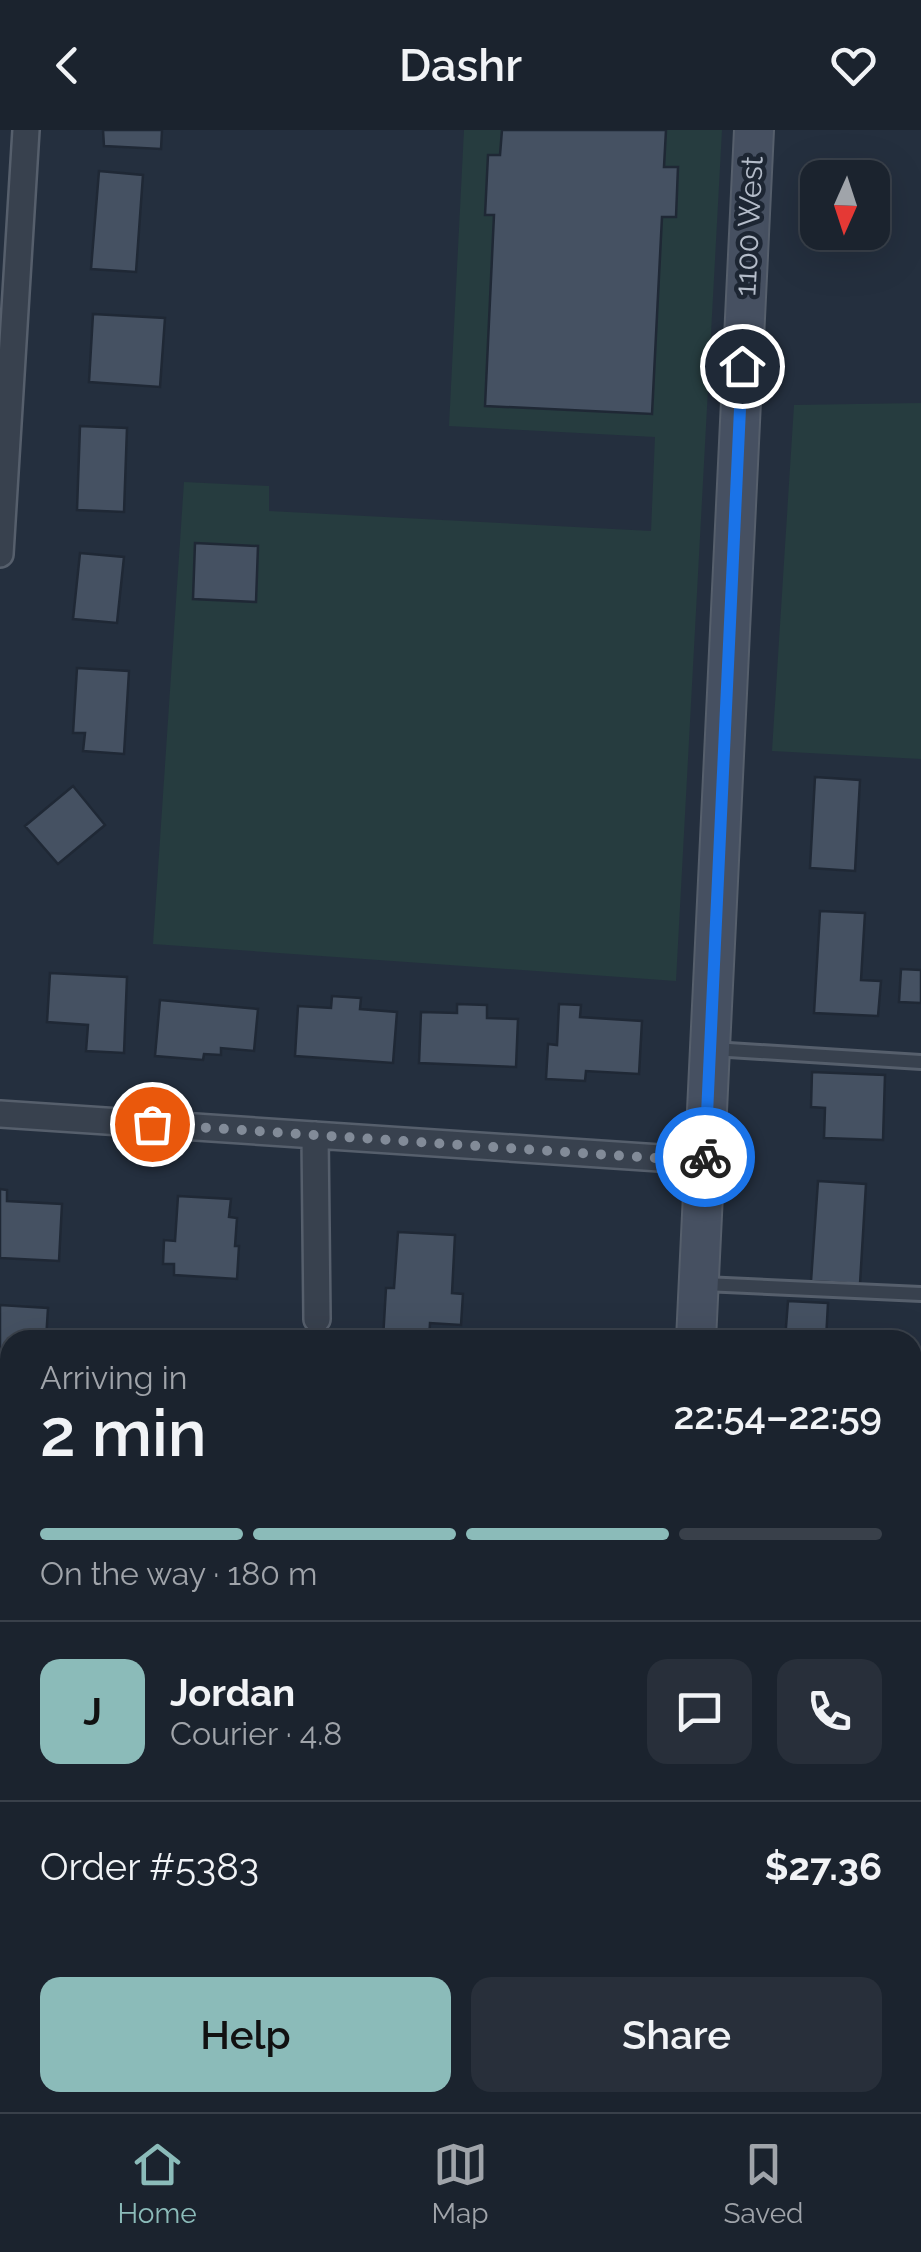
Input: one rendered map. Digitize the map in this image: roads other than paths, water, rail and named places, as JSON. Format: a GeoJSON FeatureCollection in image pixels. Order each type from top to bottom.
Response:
{"type":"FeatureCollection","features":[{"type":"Feature","properties":{"kind":"street"},"geometry":{"type":"LineString","coordinates":[[0,554],[5,361],[26,130]]}},
{"type":"Feature","properties":{"kind":"street","name":"1100 West"},"geometry":{"type":"LineString","coordinates":[[697,1330],[754,130]]}},
{"type":"Feature","properties":{"kind":"street"},"geometry":{"type":"LineString","coordinates":[[0,1114],[705,1161]]}},
{"type":"Feature","properties":{"kind":"street"},"geometry":{"type":"LineString","coordinates":[[315,1136],[317,1319]]}},
{"type":"Feature","properties":{"kind":"lane"},"geometry":{"type":"LineString","coordinates":[[710,1049],[921,1062]]}},
{"type":"Feature","properties":{"kind":"lane"},"geometry":{"type":"LineString","coordinates":[[699,1284],[921,1294]]}}]}
